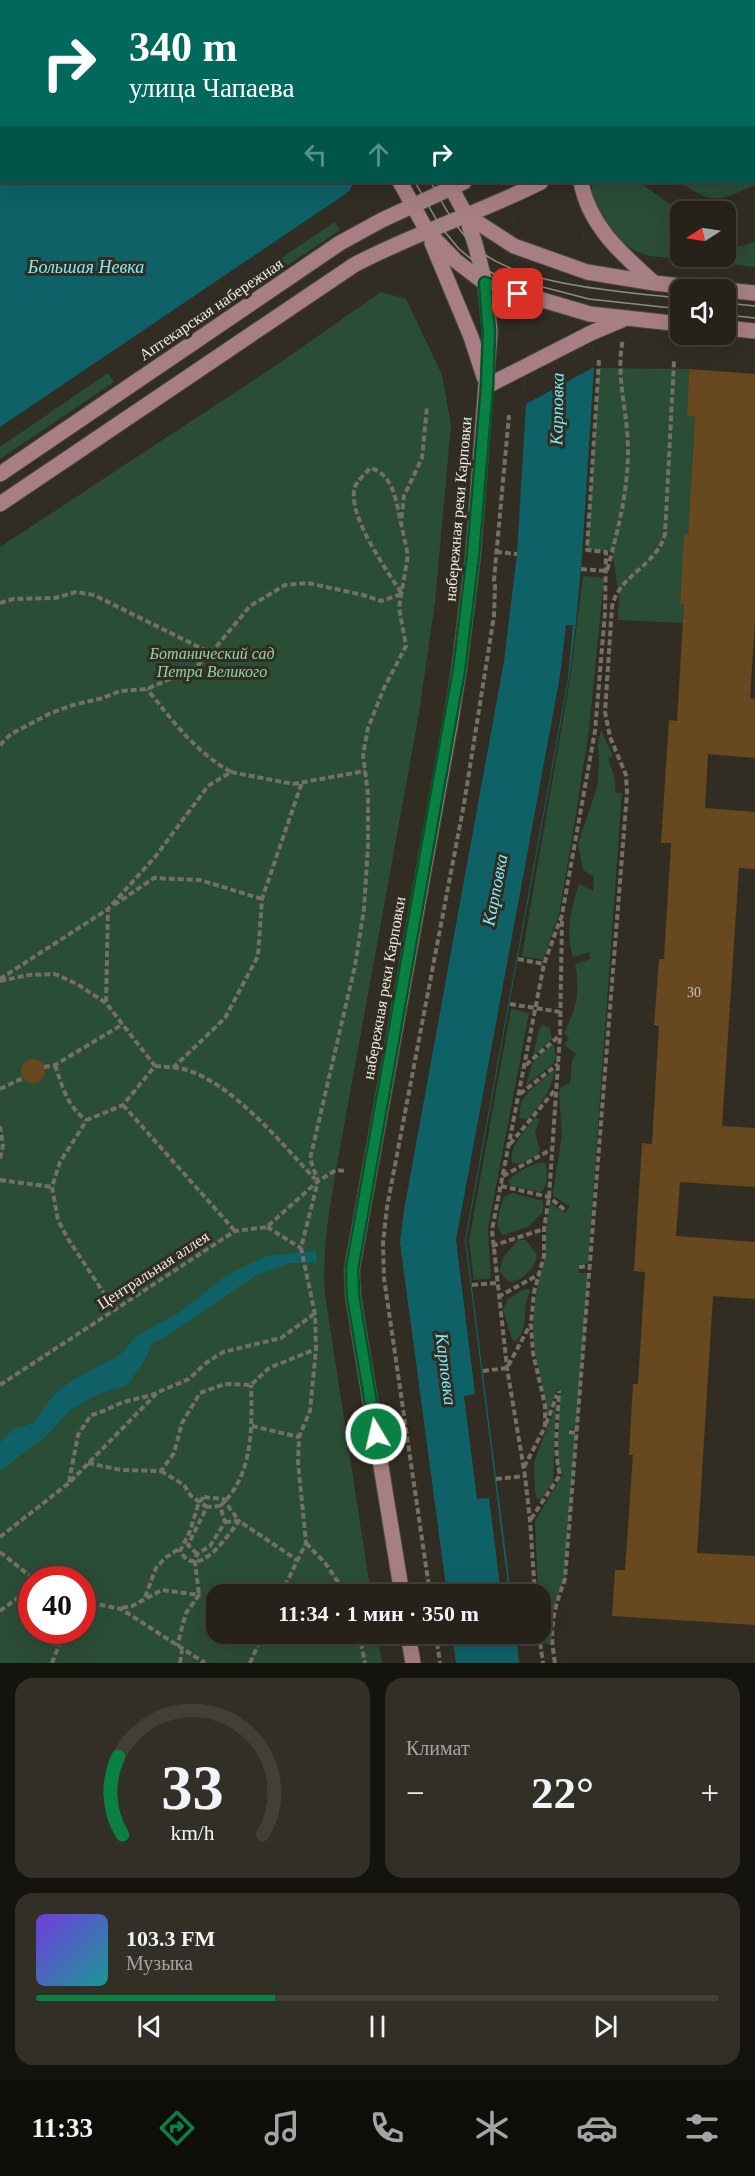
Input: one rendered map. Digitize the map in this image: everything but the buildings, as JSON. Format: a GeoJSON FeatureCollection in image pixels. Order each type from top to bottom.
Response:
{"type":"FeatureCollection","features":[{"type":"Feature","properties":{"kind":"street"},"geometry":{"type":"LineString","coordinates":[[401,183],[427,231],[456,261],[485,283],[590,314],[670,323]]}},
{"type":"Feature","properties":{"kind":"street"},"geometry":{"type":"LineString","coordinates":[[0,504],[354,265],[394,245],[511,197],[539,183]]}},
{"type":"Feature","properties":{"kind":"street"},"geometry":{"type":"LineString","coordinates":[[581,183],[589,211],[601,230],[623,255],[654,283]]}},
{"type":"Feature","properties":{"kind":"street"},"geometry":{"type":"LineString","coordinates":[[454,184],[466,215],[514,246],[587,272],[670,285]]}},
{"type":"Feature","properties":{"kind":"street","name":"Аптекарская набережная"},"geometry":{"type":"LineString","coordinates":[[0,474],[340,243],[454,184]]}},
{"type":"Feature","properties":{"kind":"street","name":"набережная реки Карповки"},"geometry":{"type":"LineString","coordinates":[[400,1584],[353,1296],[352,1269],[459,670],[473,555],[487,386],[489,332],[485,283],[466,215]]}},
{"type":"Feature","properties":{"kind":"street","name":"набережная реки Карповки"},"geometry":{"type":"LineString","coordinates":[[427,231],[471,337],[487,386]]}},
{"type":"Feature","properties":{"kind":"street"},"geometry":{"type":"LineString","coordinates":[[736,291],[755,293]]}},
{"type":"Feature","properties":{"kind":"street"},"geometry":{"type":"LineString","coordinates":[[487,386],[591,333],[627,318]]}},
{"type":"Feature","properties":{"kind":"street"},"geometry":{"type":"LineString","coordinates":[[736,329],[755,331]]}},
{"type":"Feature","properties":{"kind":"street"},"geometry":{"type":"LineString","coordinates":[[410,1644],[413,1663]]}},
{"type":"Feature","properties":{"kind":"path"},"geometry":{"type":"LineString","coordinates":[[606,571],[623,510],[628,448],[619,358]]}},
{"type":"Feature","properties":{"kind":"path"},"geometry":{"type":"LineString","coordinates":[[545,1427],[545,1405],[533,1353],[531,1324],[534,1292],[544,1256],[544,1229],[549,1197],[560,1035],[562,915],[595,731],[605,613],[606,552],[587,550],[599,360]]}},
{"type":"Feature","properties":{"kind":"path"},"geometry":{"type":"LineString","coordinates":[[555,1663],[552,1645],[553,1612],[565,1579],[627,793],[626,775],[606,725],[612,607],[614,596],[621,587],[662,547],[665,534],[674,361]]}},
{"type":"Feature","properties":{"kind":"path"},"geometry":{"type":"LineString","coordinates":[[401,523],[404,496],[422,458],[427,407]]}},
{"type":"Feature","properties":{"kind":"path"},"geometry":{"type":"LineString","coordinates":[[429,1584],[384,1278],[383,1243],[387,1208],[466,793],[494,616],[496,552],[509,415]]}},
{"type":"Feature","properties":{"kind":"path"},"geometry":{"type":"LineString","coordinates":[[286,1584],[306,1543],[300,1489],[299,1437],[310,1411],[316,1349],[315,1314],[301,1248],[318,1181],[310,1159],[355,966],[364,909],[368,846],[368,794],[363,755],[368,728],[384,688],[406,646],[399,608],[402,594],[408,555],[394,490],[378,470],[370,468],[355,487],[354,507],[373,549],[402,594]]}},
{"type":"Feature","properties":{"kind":"path"},"geometry":{"type":"LineString","coordinates":[[496,552],[517,554]]}},
{"type":"Feature","properties":{"kind":"path"},"geometry":{"type":"LineString","coordinates":[[581,569],[606,571]]}},
{"type":"Feature","properties":{"kind":"path"},"geometry":{"type":"LineString","coordinates":[[0,745],[11,734],[51,712],[120,691],[147,689],[195,668],[211,653],[250,606],[285,585],[308,584],[363,594],[381,601],[402,594]]}},
{"type":"Feature","properties":{"kind":"path"},"geometry":{"type":"LineString","coordinates":[[0,603],[13,599],[55,598],[76,592],[94,595],[211,653]]}},
{"type":"Feature","properties":{"kind":"path"},"geometry":{"type":"LineString","coordinates":[[147,689],[174,723],[208,759],[231,772],[293,784],[365,771]]}},
{"type":"Feature","properties":{"kind":"path"},"geometry":{"type":"LineString","coordinates":[[106,1003],[108,909],[155,857],[208,786],[231,772]]}},
{"type":"Feature","properties":{"kind":"path"},"geometry":{"type":"LineString","coordinates":[[173,1068],[225,1018],[258,956],[262,899],[302,782]]}},
{"type":"Feature","properties":{"kind":"path"},"geometry":{"type":"LineString","coordinates":[[0,980],[154,878],[200,880],[262,899]]}},
{"type":"Feature","properties":{"kind":"path"},"geometry":{"type":"LineString","coordinates":[[534,1584],[531,1521],[507,1368],[492,1230],[544,964],[562,915]]}},
{"type":"Feature","properties":{"kind":"path"},"geometry":{"type":"LineString","coordinates":[[518,959],[544,964]]}},
{"type":"Feature","properties":{"kind":"path"},"geometry":{"type":"LineString","coordinates":[[0,980],[28,975],[55,974],[77,984],[106,1003],[155,1066],[185,1070],[229,1093],[251,1111],[318,1181]]}},
{"type":"Feature","properties":{"kind":"path"},"geometry":{"type":"LineString","coordinates":[[510,1004],[560,1012]]}},
{"type":"Feature","properties":{"kind":"path"},"geometry":{"type":"LineString","coordinates":[[44,1067],[55,1065],[123,1024]]}},
{"type":"Feature","properties":{"kind":"path"},"geometry":{"type":"LineString","coordinates":[[525,1065],[560,1035]]}},
{"type":"Feature","properties":{"kind":"path"},"geometry":{"type":"LineString","coordinates":[[519,1095],[558,1064]]}},
{"type":"Feature","properties":{"kind":"path"},"geometry":{"type":"LineString","coordinates":[[55,1065],[64,1094],[72,1107],[87,1120]]}},
{"type":"Feature","properties":{"kind":"path"},"geometry":{"type":"LineString","coordinates":[[115,1310],[58,1220],[52,1187],[60,1162],[87,1120],[123,1105],[155,1066]]}},
{"type":"Feature","properties":{"kind":"path"},"geometry":{"type":"LineString","coordinates":[[0,1089],[23,1078]]}},
{"type":"Feature","properties":{"kind":"path"},"geometry":{"type":"LineString","coordinates":[[509,1145],[556,1089]]}},
{"type":"Feature","properties":{"kind":"path"},"geometry":{"type":"LineString","coordinates":[[123,1105],[235,1231]]}},
{"type":"Feature","properties":{"kind":"path"},"geometry":{"type":"LineString","coordinates":[[0,1126],[3,1145],[0,1159]]}},
{"type":"Feature","properties":{"kind":"path"},"geometry":{"type":"LineString","coordinates":[[502,1177],[552,1149]]}},
{"type":"Feature","properties":{"kind":"path"},"geometry":{"type":"LineString","coordinates":[[301,1248],[267,1227],[318,1181],[336,1170],[345,1171]]}},
{"type":"Feature","properties":{"kind":"path"},"geometry":{"type":"LineString","coordinates":[[0,1180],[52,1187]]}},
{"type":"Feature","properties":{"kind":"path"},"geometry":{"type":"LineString","coordinates":[[501,1186],[549,1197],[566,1211]]}},
{"type":"Feature","properties":{"kind":"path","name":"Центральная аллея"},"geometry":{"type":"LineString","coordinates":[[0,1385],[235,1231],[267,1227]]}},
{"type":"Feature","properties":{"kind":"path"},"geometry":{"type":"LineString","coordinates":[[492,1246],[544,1229]]}},
{"type":"Feature","properties":{"kind":"path"},"geometry":{"type":"LineString","coordinates":[[579,1266],[589,1266]]}},
{"type":"Feature","properties":{"kind":"path"},"geometry":{"type":"LineString","coordinates":[[498,1297],[538,1274]]}},
{"type":"Feature","properties":{"kind":"path"},"geometry":{"type":"LineString","coordinates":[[472,1285],[496,1283]]}},
{"type":"Feature","properties":{"kind":"path"},"geometry":{"type":"LineString","coordinates":[[69,1483],[78,1435],[91,1415],[104,1412],[116,1405],[143,1399],[189,1378],[223,1352],[281,1338],[315,1314]]}},
{"type":"Feature","properties":{"kind":"path"},"geometry":{"type":"LineString","coordinates":[[507,1368],[531,1324]]}},
{"type":"Feature","properties":{"kind":"path"},"geometry":{"type":"LineString","coordinates":[[161,1471],[174,1453],[182,1423],[200,1393],[225,1384],[251,1385],[269,1368],[316,1349]]}},
{"type":"Feature","properties":{"kind":"path"},"geometry":{"type":"LineString","coordinates":[[483,1371],[507,1368]]}},
{"type":"Feature","properties":{"kind":"path"},"geometry":{"type":"LineString","coordinates":[[88,1462],[122,1470],[161,1471],[184,1485],[191,1496],[207,1507],[220,1506],[237,1485],[249,1452],[252,1426],[251,1385]]}},
{"type":"Feature","properties":{"kind":"path"},"geometry":{"type":"LineString","coordinates":[[524,1467],[545,1427],[559,1391],[557,1465],[560,1475],[531,1521]]}},
{"type":"Feature","properties":{"kind":"path"},"geometry":{"type":"LineString","coordinates":[[0,1537],[69,1483],[140,1413],[158,1392]]}},
{"type":"Feature","properties":{"kind":"path"},"geometry":{"type":"LineString","coordinates":[[252,1426],[299,1437]]}},
{"type":"Feature","properties":{"kind":"path"},"geometry":{"type":"LineString","coordinates":[[569,1432],[576,1433]]}},
{"type":"Feature","properties":{"kind":"path"},"geometry":{"type":"LineString","coordinates":[[496,1479],[525,1476]]}},
{"type":"Feature","properties":{"kind":"path"},"geometry":{"type":"LineString","coordinates":[[145,1597],[156,1568],[165,1558],[178,1551],[182,1545],[190,1531],[199,1502],[204,1497],[223,1499],[238,1521],[297,1560]]}},
{"type":"Feature","properties":{"kind":"path"},"geometry":{"type":"LineString","coordinates":[[177,1646],[186,1613],[199,1595],[195,1562],[197,1554],[210,1546],[225,1522],[220,1506]]}},
{"type":"Feature","properties":{"kind":"path"},"geometry":{"type":"LineString","coordinates":[[188,1545],[207,1507]]}},
{"type":"Feature","properties":{"kind":"path"},"geometry":{"type":"LineString","coordinates":[[225,1522],[238,1521]]}},
{"type":"Feature","properties":{"kind":"path"},"geometry":{"type":"LineString","coordinates":[[182,1545],[180,1551],[183,1556],[198,1562],[214,1551],[238,1521]]}},
{"type":"Feature","properties":{"kind":"path"},"geometry":{"type":"LineString","coordinates":[[306,1543],[326,1564],[339,1584]]}},
{"type":"Feature","properties":{"kind":"path"},"geometry":{"type":"LineString","coordinates":[[182,1545],[188,1545],[197,1554]]}},
{"type":"Feature","properties":{"kind":"path"},"geometry":{"type":"LineString","coordinates":[[0,1552],[18,1566]]}},
{"type":"Feature","properties":{"kind":"path"},"geometry":{"type":"LineString","coordinates":[[121,1609],[132,1606],[145,1597],[162,1590],[199,1595]]}},
{"type":"Feature","properties":{"kind":"path"},"geometry":{"type":"LineString","coordinates":[[0,1611],[18,1599]]}},
{"type":"Feature","properties":{"kind":"path"},"geometry":{"type":"LineString","coordinates":[[96,1604],[121,1609],[205,1663]]}},
{"type":"Feature","properties":{"kind":"path"},"geometry":{"type":"LineString","coordinates":[[52,1663],[59,1644]]}},
{"type":"Feature","properties":{"kind":"path"},"geometry":{"type":"LineString","coordinates":[[250,1663],[259,1644]]}},
{"type":"Feature","properties":{"kind":"path"},"geometry":{"type":"LineString","coordinates":[[361,1644],[365,1663]]}},
{"type":"Feature","properties":{"kind":"path"},"geometry":{"type":"LineString","coordinates":[[437,1644],[440,1663]]}},
{"type":"Feature","properties":{"kind":"path"},"geometry":{"type":"LineString","coordinates":[[540,1644],[543,1663]]}},
{"type":"Feature","properties":{"kind":"path"},"geometry":{"type":"LineString","coordinates":[[180,1663],[182,1650]]}},
{"type":"Feature","properties":{"kind":"green space"},"geometry":{"type":"Polygon","coordinates":[[[593,183],[640,183],[670,204],[670,258],[650,256],[635,251],[622,241],[597,211],[591,196],[593,183]]]}},
{"type":"Feature","properties":{"kind":"green space"},"geometry":{"type":"Polygon","coordinates":[[[682,183],[755,183],[733,195],[716,198],[682,183]]]}},
{"type":"Feature","properties":{"kind":"green space"},"geometry":{"type":"Polygon","coordinates":[[[335,222],[340,230],[179,338],[174,330],[335,222]]]}},
{"type":"Feature","properties":{"kind":"green space"},"geometry":{"type":"Polygon","coordinates":[[[755,241],[755,267],[736,265],[736,246],[747,245],[755,241]]]}},
{"type":"Feature","properties":{"kind":"green space","name":"Ботанический сад Петра Великого"},"geometry":{"type":"Polygon","coordinates":[[[381,292],[406,299],[442,375],[451,425],[435,602],[419,713],[336,1170],[325,1248],[324,1279],[369,1584],[206,1584],[206,1644],[379,1644],[382,1663],[0,1663],[0,547],[278,364],[381,292]]]}},
{"type":"Feature","properties":{"kind":"green space"},"geometry":{"type":"Polygon","coordinates":[[[599,368],[689,369],[687,415],[695,416],[688,535],[684,535],[680,604],[684,604],[683,623],[618,620],[619,596],[612,551],[587,550],[599,368]]]}},
{"type":"Feature","properties":{"kind":"green space"},"geometry":{"type":"Polygon","coordinates":[[[108,373],[114,382],[0,459],[0,447],[108,373]]]}},
{"type":"Feature","properties":{"kind":"green space"},"geometry":{"type":"Polygon","coordinates":[[[583,576],[604,578],[589,730],[559,914],[543,960],[522,956],[570,679],[583,576]]]}},
{"type":"Feature","properties":{"kind":"green space"},"geometry":{"type":"Polygon","coordinates":[[[601,730],[613,756],[608,759],[614,776],[616,793],[622,793],[588,1264],[579,1264],[579,1273],[589,1273],[577,1429],[569,1429],[569,1434],[576,1435],[565,1579],[553,1612],[552,1645],[545,1644],[551,1644],[551,1584],[538,1584],[535,1521],[563,1474],[560,1475],[557,1465],[559,1391],[558,1387],[546,1418],[533,1325],[536,1293],[545,1257],[550,1203],[565,1213],[570,1206],[553,1196],[553,1191],[562,1136],[559,1092],[561,1087],[570,1083],[572,1061],[576,1054],[564,1044],[569,1039],[564,1033],[576,1000],[578,983],[575,964],[591,959],[589,952],[573,957],[569,929],[571,911],[579,884],[593,891],[594,877],[583,870],[578,844],[597,787],[598,743],[601,730]]]}},
{"type":"Feature","properties":{"kind":"green space"},"geometry":{"type":"Polygon","coordinates":[[[511,1009],[529,1013],[488,1229],[491,1278],[474,1280],[469,1241],[511,1009]]]}},
{"type":"Feature","properties":{"kind":"green space"},"geometry":{"type":"Polygon","coordinates":[[[543,1024],[550,1029],[552,1039],[533,1056],[539,1029],[543,1024]]]}},
{"type":"Feature","properties":{"kind":"green space"},"geometry":{"type":"Polygon","coordinates":[[[553,1043],[556,1056],[554,1063],[526,1085],[532,1063],[553,1043]]]}},
{"type":"Feature","properties":{"kind":"green space"},"geometry":{"type":"Polygon","coordinates":[[[555,1069],[549,1090],[541,1102],[528,1119],[520,1118],[525,1096],[555,1069]]]}},
{"type":"Feature","properties":{"kind":"green space"},"geometry":{"type":"Polygon","coordinates":[[[535,1118],[540,1119],[535,1131],[540,1151],[528,1160],[512,1163],[511,1157],[515,1145],[535,1118]]]}},
{"type":"Feature","properties":{"kind":"green space"},"geometry":{"type":"Polygon","coordinates":[[[542,1162],[546,1164],[547,1180],[541,1192],[511,1186],[508,1182],[518,1172],[542,1162]]]}},
{"type":"Feature","properties":{"kind":"green space"},"geometry":{"type":"Polygon","coordinates":[[[513,1193],[543,1201],[543,1212],[528,1227],[503,1235],[498,1227],[499,1212],[504,1197],[513,1193]]]}},
{"type":"Feature","properties":{"kind":"green space"},"geometry":{"type":"Polygon","coordinates":[[[518,1240],[526,1240],[537,1255],[529,1271],[514,1282],[508,1281],[499,1271],[504,1256],[518,1240]]]}},
{"type":"Feature","properties":{"kind":"green space"},"geometry":{"type":"Polygon","coordinates":[[[529,1289],[530,1292],[527,1298],[523,1331],[515,1341],[512,1339],[503,1309],[508,1299],[529,1289]]]}},
{"type":"Feature","properties":{"kind":"green space"},"geometry":{"type":"Polygon","coordinates":[[[556,1405],[553,1481],[541,1499],[537,1499],[534,1462],[556,1405]]]}},
{"type":"Feature","properties":{"kind":"water","name":"Большая Невка"},"geometry":{"type":"Polygon","coordinates":[[[0,183],[353,183],[344,195],[0,427],[0,183]]]}},
{"type":"Feature","properties":{"kind":"water","name":"Карповка"},"geometry":{"type":"Polygon","coordinates":[[[510,183],[579,183],[594,367],[575,631],[569,678],[466,1240],[510,1584],[446,1584],[400,1243],[404,1210],[504,661],[517,554],[526,404],[510,183]]]}},
{"type":"Feature","properties":{"kind":"water"},"geometry":{"type":"Polygon","coordinates":[[[316,1251],[317,1263],[290,1263],[255,1276],[150,1345],[148,1355],[128,1385],[98,1394],[70,1410],[46,1436],[0,1471],[0,1443],[13,1429],[33,1423],[53,1396],[71,1381],[121,1354],[136,1336],[178,1313],[227,1275],[266,1256],[316,1251]]]}},
{"type":"Feature","properties":{"kind":"water"},"geometry":{"type":"Polygon","coordinates":[[[453,1644],[517,1644],[519,1663],[456,1663],[453,1644]]]}},
{"type":"Feature","properties":{"kind":"pier"},"geometry":{"type":"Polygon","coordinates":[[[510,183],[579,183],[594,367],[526,404],[510,183]]]}},
{"type":"Feature","properties":{"kind":"pier"},"geometry":{"type":"Polygon","coordinates":[[[566,625],[573,625],[568,678],[465,1240],[508,1584],[500,1584],[489,1498],[477,1499],[464,1396],[475,1394],[456,1240],[560,676],[566,625]]]}},
{"type":"Feature","properties":{"kind":"tram line"},"geometry":{"type":"LineString","coordinates":[[416,183],[440,226],[459,249],[481,267],[496,275],[589,299],[670,308]]}},
{"type":"Feature","properties":{"kind":"tram line"},"geometry":{"type":"LineString","coordinates":[[432,183],[461,231],[474,246],[493,259],[516,270],[572,285],[670,297]]}},
{"type":"Feature","properties":{"kind":"tram line"},"geometry":{"type":"LineString","coordinates":[[736,304],[755,306]]}},
{"type":"Feature","properties":{"kind":"tram line"},"geometry":{"type":"LineString","coordinates":[[736,316],[755,318]]}},
{"type":"Feature","properties":{"kind":"route"},"geometry":{"type":"LineString","coordinates":[[376,1434],[353,1296],[352,1269],[459,670],[473,555],[487,386],[489,332],[485,283],[518,294]]}}]}
